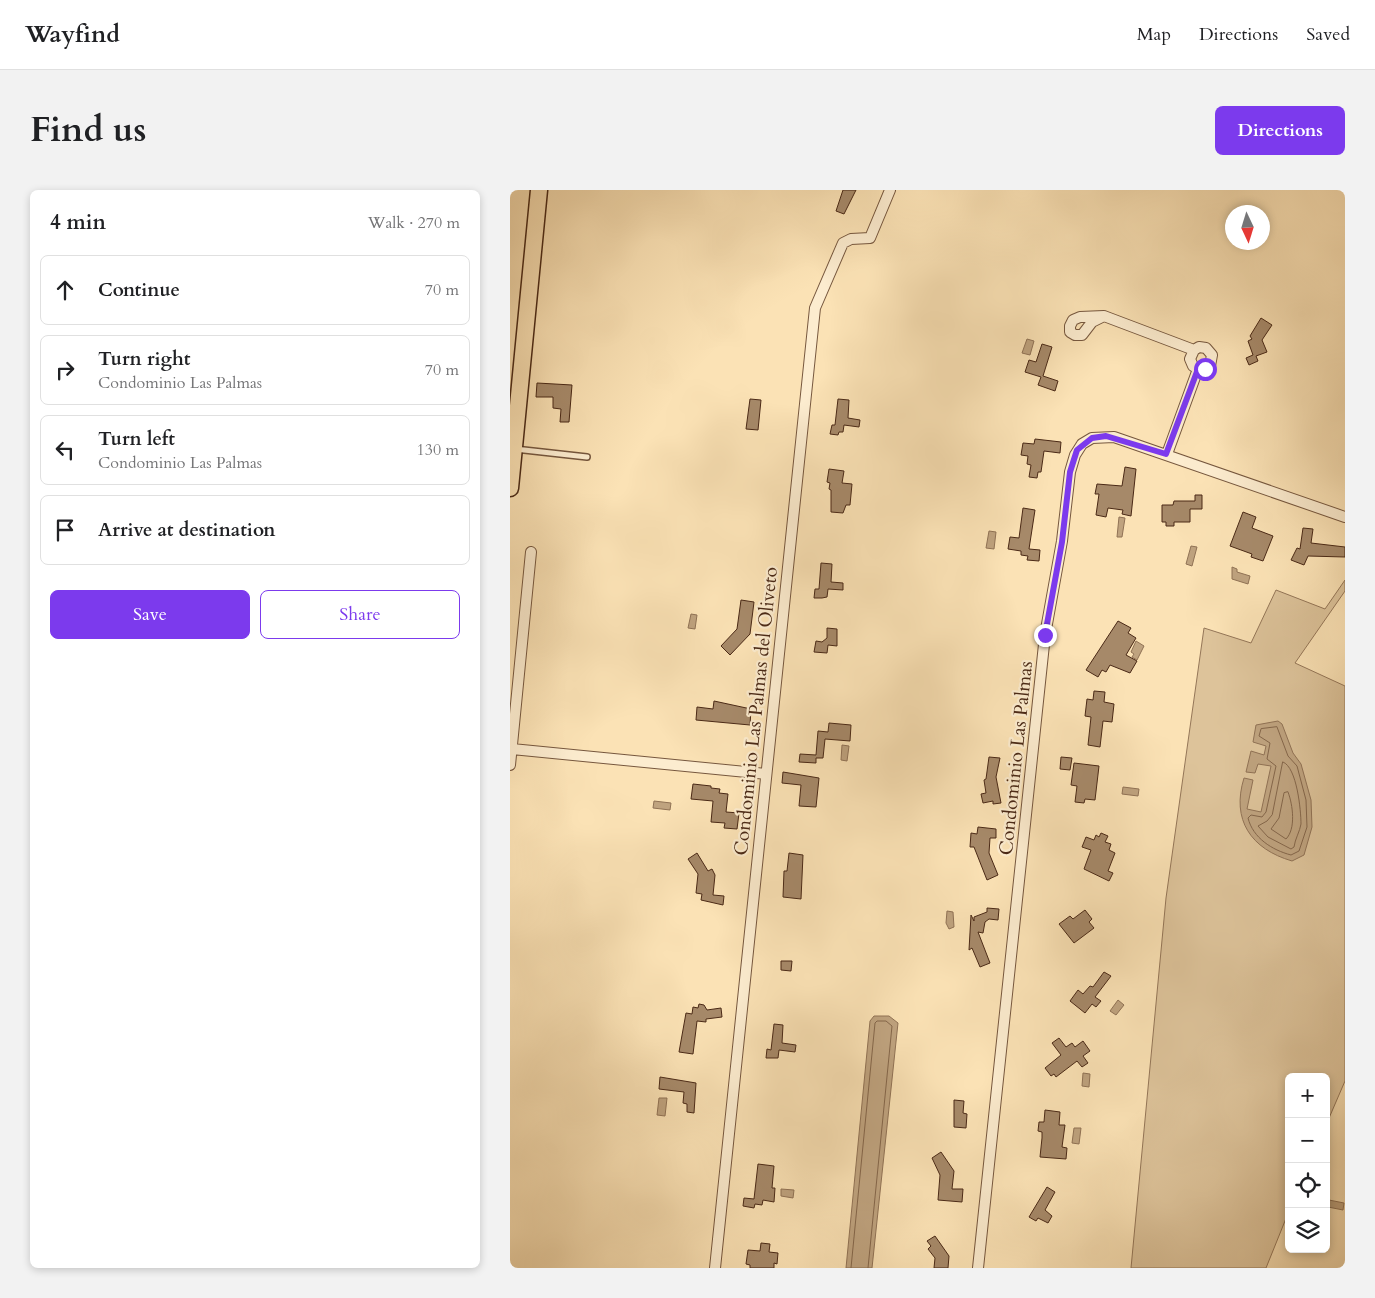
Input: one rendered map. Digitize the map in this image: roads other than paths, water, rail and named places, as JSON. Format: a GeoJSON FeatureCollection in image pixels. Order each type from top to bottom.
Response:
{"type":"FeatureCollection","features":[{"type":"Feature","properties":{"kind":"main road"},"geometry":{"type":"LineString","coordinates":[[510,488],[539,190]]}},
{"type":"Feature","properties":{"kind":"street","name":"Condominio Las Palmas del Oliveto"},"geometry":{"type":"LineString","coordinates":[[716,1268],[815,308],[843,243],[851,239],[870,238],[890,190]]}},
{"type":"Feature","properties":{"kind":"street"},"geometry":{"type":"LineString","coordinates":[[1104,316],[1194,350],[1204,347],[1212,355],[1210,366],[1198,369]]}},
{"type":"Feature","properties":{"kind":"street"},"geometry":{"type":"LineString","coordinates":[[1194,350],[1190,360],[1198,369]]}},
{"type":"Feature","properties":{"kind":"street"},"geometry":{"type":"LineString","coordinates":[[1166,454],[1198,369]]}},
{"type":"Feature","properties":{"kind":"street","name":"Condominio Las Palmas"},"geometry":{"type":"LineString","coordinates":[[978,1268],[1045,635],[1062,542],[1070,472],[1079,447],[1096,437],[1114,437],[1345,517]]}},
{"type":"Feature","properties":{"kind":"street"},"geometry":{"type":"LineString","coordinates":[[510,765],[531,552]]}},
{"type":"Feature","properties":{"kind":"street"},"geometry":{"type":"LineString","coordinates":[[512,749],[766,774]]}},
{"type":"Feature","properties":{"kind":"lane"},"geometry":{"type":"LineString","coordinates":[[514,449],[587,457]]}},
{"type":"Feature","properties":{"kind":"water"},"geometry":{"type":"Polygon","coordinates":[[[1027,339],[1034,341],[1030,355],[1022,353],[1027,339]]]}},
{"type":"Feature","properties":{"kind":"water"},"geometry":{"type":"Polygon","coordinates":[[[1119,517],[1125,518],[1122,537],[1117,537],[1119,517]]]}},
{"type":"Feature","properties":{"kind":"water"},"geometry":{"type":"Polygon","coordinates":[[[989,531],[996,532],[994,549],[986,548],[989,531]]]}},
{"type":"Feature","properties":{"kind":"water"},"geometry":{"type":"Polygon","coordinates":[[[1191,546],[1197,547],[1192,566],[1186,564],[1191,546]]]}},
{"type":"Feature","properties":{"kind":"water"},"geometry":{"type":"Polygon","coordinates":[[[1232,567],[1237,569],[1237,572],[1250,576],[1248,584],[1232,579],[1232,567]]]}},
{"type":"Feature","properties":{"kind":"water"},"geometry":{"type":"Polygon","coordinates":[[[691,614],[697,615],[695,629],[688,628],[691,614]]]}},
{"type":"Feature","properties":{"kind":"water"},"geometry":{"type":"Polygon","coordinates":[[[1136,641],[1144,646],[1137,660],[1132,657],[1134,654],[1131,652],[1136,641]]]}},
{"type":"Feature","properties":{"kind":"water"},"geometry":{"type":"Polygon","coordinates":[[[1278,721],[1282,724],[1293,753],[1301,764],[1311,800],[1312,827],[1304,855],[1292,861],[1265,849],[1255,841],[1243,820],[1240,807],[1244,778],[1253,780],[1247,809],[1261,812],[1271,766],[1258,764],[1255,773],[1246,772],[1251,751],[1264,755],[1266,746],[1253,742],[1256,725],[1278,721]]]}},
{"type":"Feature","properties":{"kind":"water"},"geometry":{"type":"Polygon","coordinates":[[[842,745],[849,746],[847,761],[841,760],[842,745]]]}},
{"type":"Feature","properties":{"kind":"water"},"geometry":{"type":"Polygon","coordinates":[[[1123,787],[1139,789],[1138,796],[1122,794],[1123,787]]]}},
{"type":"Feature","properties":{"kind":"water"},"geometry":{"type":"Polygon","coordinates":[[[654,801],[671,803],[670,810],[653,808],[654,801]]]}},
{"type":"Feature","properties":{"kind":"water"},"geometry":{"type":"Polygon","coordinates":[[[947,911],[953,912],[954,927],[949,929],[946,923],[947,911]]]}},
{"type":"Feature","properties":{"kind":"water"},"geometry":{"type":"Polygon","coordinates":[[[1118,1000],[1124,1005],[1116,1015],[1110,1011],[1118,1000]]]}},
{"type":"Feature","properties":{"kind":"water"},"geometry":{"type":"Polygon","coordinates":[[[874,1016],[889,1016],[898,1023],[872,1268],[846,1268],[870,1021],[874,1016]]]}},
{"type":"Feature","properties":{"kind":"water"},"geometry":{"type":"Polygon","coordinates":[[[1083,1073],[1090,1074],[1089,1087],[1082,1086],[1083,1073]]]}},
{"type":"Feature","properties":{"kind":"water"},"geometry":{"type":"Polygon","coordinates":[[[659,1098],[667,1098],[665,1116],[657,1115],[659,1098]]]}},
{"type":"Feature","properties":{"kind":"water"},"geometry":{"type":"Polygon","coordinates":[[[1074,1128],[1081,1128],[1079,1144],[1072,1143],[1074,1128]]]}},
{"type":"Feature","properties":{"kind":"water"},"geometry":{"type":"Polygon","coordinates":[[[781,1189],[794,1190],[793,1198],[781,1196],[781,1189]]]}},
{"type":"Feature","properties":{"kind":"water"},"geometry":{"type":"Polygon","coordinates":[[[1330,1200],[1344,1203],[1343,1210],[1330,1207],[1330,1200]]]}}]}
